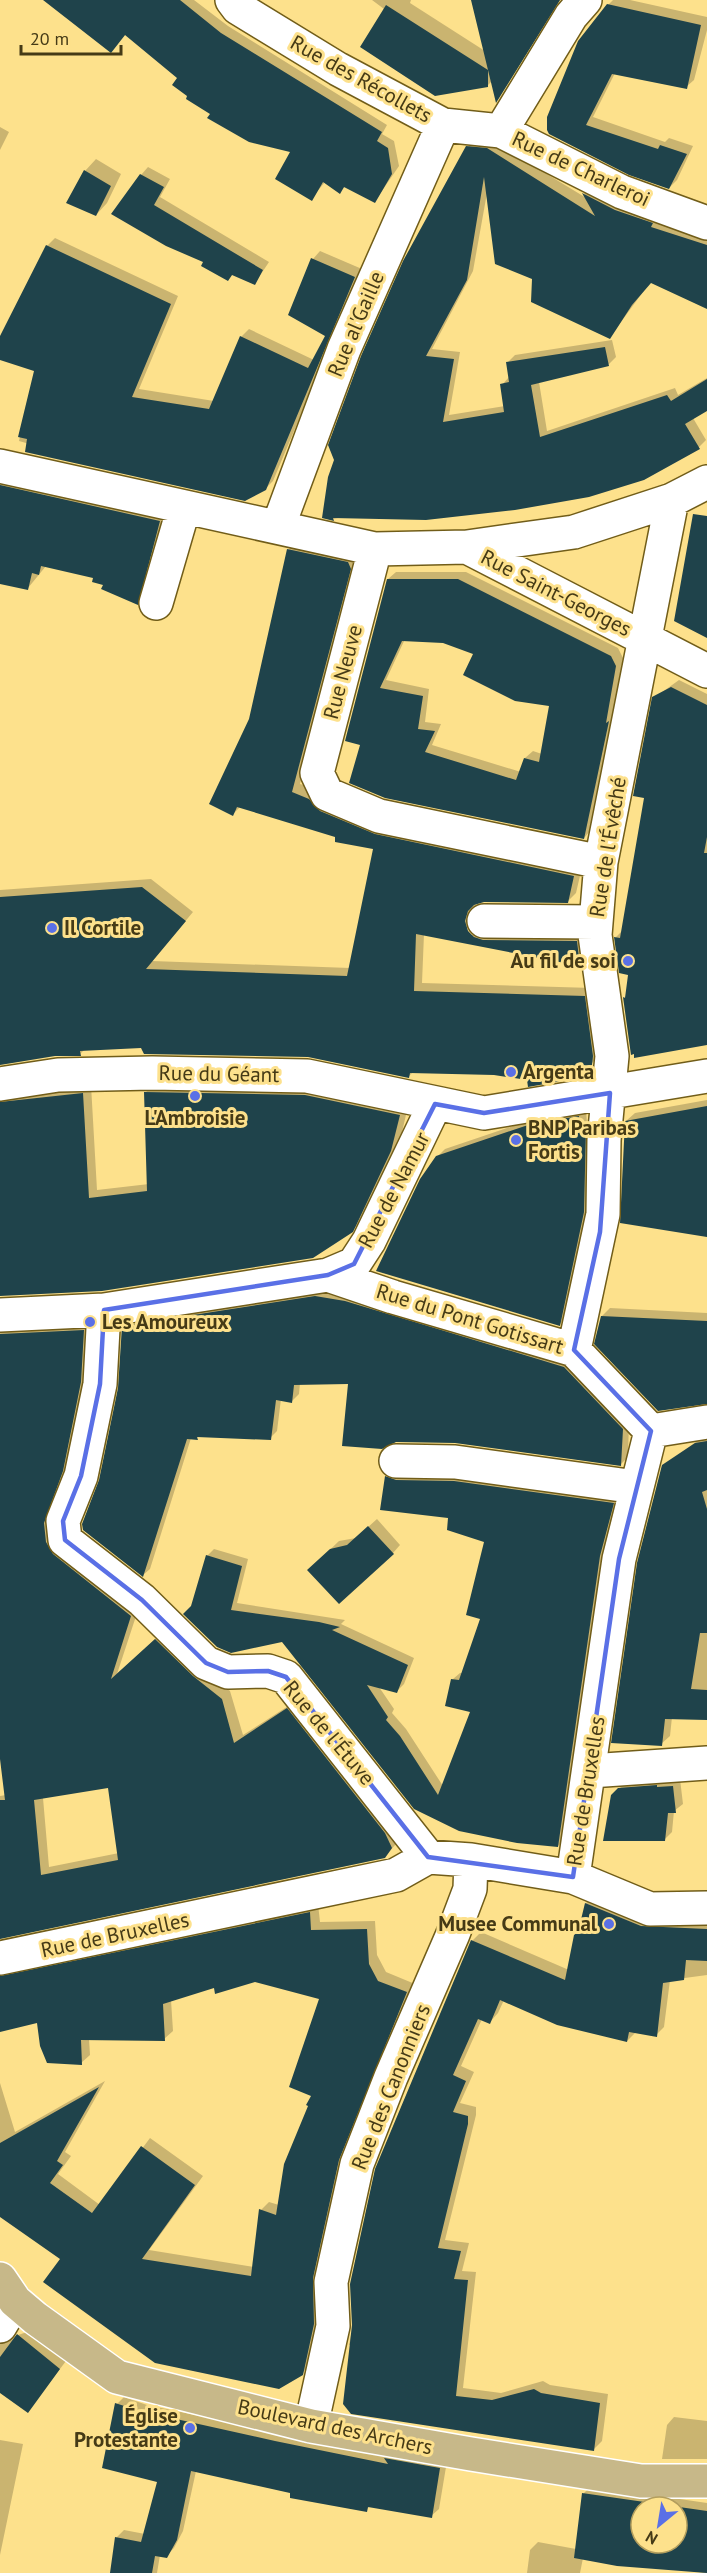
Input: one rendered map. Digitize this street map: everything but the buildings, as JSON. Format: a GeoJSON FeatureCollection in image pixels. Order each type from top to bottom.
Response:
{"type":"FeatureCollection","features":[{"type":"Feature","properties":{"kind":"main road","name":"Boulevard des Archers"},"geometry":{"type":"LineString","coordinates":[[5,2302],[117,2377],[311,2426],[641,2481],[707,2481]]}},
{"type":"Feature","properties":{"kind":"street","name":"Rue des Récollets"},"geometry":{"type":"LineString","coordinates":[[232,0],[238,8],[338,69],[443,125],[501,131]]}},
{"type":"Feature","properties":{"kind":"street","name":"Rue de Charleroi"},"geometry":{"type":"LineString","coordinates":[[585,0],[571,16],[501,131],[622,192],[707,223]]}},
{"type":"Feature","properties":{"kind":"street","name":"Rue al'Gaille"},"geometry":{"type":"LineString","coordinates":[[278,527],[344,350],[443,125]]}},
{"type":"Feature","properties":{"kind":"street","name":"Rue Saint-Georges"},"geometry":{"type":"LineString","coordinates":[[0,466],[375,549],[467,547],[574,532],[672,500],[707,482]]}},
{"type":"Feature","properties":{"kind":"street","name":"Rue Saint-Georges"},"geometry":{"type":"LineString","coordinates":[[467,547],[647,639],[672,500]]}},
{"type":"Feature","properties":{"kind":"street"},"geometry":{"type":"LineString","coordinates":[[156,603],[184,507]]}},
{"type":"Feature","properties":{"kind":"street","name":"Rue Neuve"},"geometry":{"type":"LineString","coordinates":[[375,549],[317,773],[327,794],[379,816],[601,862]]}},
{"type":"Feature","properties":{"kind":"street"},"geometry":{"type":"LineString","coordinates":[[647,639],[707,671]]}},
{"type":"Feature","properties":{"kind":"street","name":"Rue de l'Évêché"},"geometry":{"type":"LineString","coordinates":[[574,1350],[603,1214],[604,1140],[612,1056],[595,922],[601,862],[647,639]]}},
{"type":"Feature","properties":{"kind":"street"},"geometry":{"type":"LineString","coordinates":[[484,921],[595,922]]}},
{"type":"Feature","properties":{"kind":"street","name":"Rue du Géant"},"geometry":{"type":"LineString","coordinates":[[0,1084],[58,1076],[152,1073],[307,1076],[435,1104]]}},
{"type":"Feature","properties":{"kind":"street"},"geometry":{"type":"LineString","coordinates":[[435,1104],[484,1113],[707,1076]]}},
{"type":"Feature","properties":{"kind":"street","name":"Rue de Namur"},"geometry":{"type":"LineString","coordinates":[[0,1315],[104,1310],[328,1275],[354,1263],[428,1124],[435,1104]]}},
{"type":"Feature","properties":{"kind":"street","name":"Rue du Pont Gotissart"},"geometry":{"type":"LineString","coordinates":[[328,1275],[393,1297],[574,1350],[651,1431]]}},
{"type":"Feature","properties":{"kind":"street","name":"Rue de l'Étuve"},"geometry":{"type":"LineString","coordinates":[[104,1310],[100,1384],[81,1476],[63,1521],[65,1540],[142,1600],[206,1663],[228,1672],[268,1671],[286,1677],[428,1857]]}},
{"type":"Feature","properties":{"kind":"street"},"geometry":{"type":"LineString","coordinates":[[651,1431],[707,1422]]}},
{"type":"Feature","properties":{"kind":"street","name":"Rue de Bruxelles"},"geometry":{"type":"LineString","coordinates":[[0,1958],[396,1875],[428,1857],[471,1860],[573,1877],[619,1559],[651,1431]]}},
{"type":"Feature","properties":{"kind":"street"},"geometry":{"type":"LineString","coordinates":[[396,1461],[454,1462],[636,1487]]}},
{"type":"Feature","properties":{"kind":"street"},"geometry":{"type":"LineString","coordinates":[[590,1771],[707,1763]]}},
{"type":"Feature","properties":{"kind":"street","name":"Rue des Canonniers"},"geometry":{"type":"LineString","coordinates":[[311,2426],[333,2325],[331,2282],[357,2164],[470,1889],[471,1860]]}},
{"type":"Feature","properties":{"kind":"street"},"geometry":{"type":"LineString","coordinates":[[573,1877],[650,1909],[707,1908]]}},
{"type":"Feature","properties":{"kind":"highlighted area"},"geometry":{"type":"Polygon","coordinates":[[[610,1093],[600,1232],[574,1350],[651,1431],[619,1559],[573,1877],[428,1857],[286,1677],[268,1671],[228,1672],[206,1663],[142,1600],[65,1540],[63,1521],[81,1476],[100,1384],[104,1310],[328,1275],[354,1264],[435,1104],[484,1113],[610,1093]]]}},
{"type":"Feature","properties":{"kind":"place","name":"Il Cortile"},"geometry":{"type":"Point","coordinates":[52,928]}},
{"type":"Feature","properties":{"kind":"place","name":"Au fil de soi"},"geometry":{"type":"Point","coordinates":[628,961]}},
{"type":"Feature","properties":{"kind":"place","name":"Argenta"},"geometry":{"type":"Point","coordinates":[511,1072]}},
{"type":"Feature","properties":{"kind":"place","name":"L'Ambroisie"},"geometry":{"type":"Point","coordinates":[195,1096]}},
{"type":"Feature","properties":{"kind":"place","name":"BNP Paribas Fortis"},"geometry":{"type":"Point","coordinates":[516,1140]}},
{"type":"Feature","properties":{"kind":"place","name":"Les Amoureux"},"geometry":{"type":"Point","coordinates":[90,1322]}},
{"type":"Feature","properties":{"kind":"place","name":"Musee Communal"},"geometry":{"type":"Point","coordinates":[609,1924]}},
{"type":"Feature","properties":{"kind":"place","name":"Église Protestante"},"geometry":{"type":"Point","coordinates":[190,2428]}}]}
